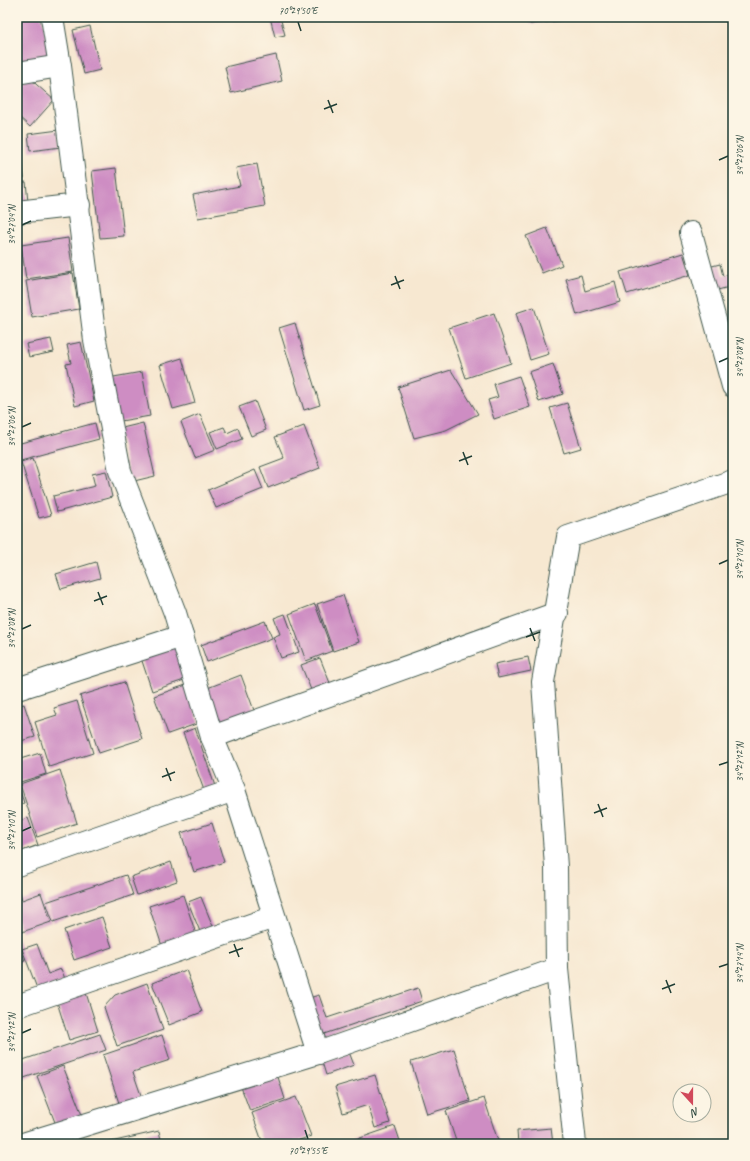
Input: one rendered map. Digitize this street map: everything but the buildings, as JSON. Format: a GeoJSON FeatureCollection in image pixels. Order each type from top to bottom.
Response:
{"type":"FeatureCollection","features":[{"type":"Feature","properties":{"kind":"street"},"geometry":{"type":"LineString","coordinates":[[52,17],[79,205],[95,340],[120,471],[175,613],[212,737],[234,790],[318,1053]]}},
{"type":"Feature","properties":{"kind":"street"},"geometry":{"type":"LineString","coordinates":[[17,73],[60,66]]}},
{"type":"Feature","properties":{"kind":"street"},"geometry":{"type":"LineString","coordinates":[[17,212],[79,205]]}},
{"type":"Feature","properties":{"kind":"street"},"geometry":{"type":"LineString","coordinates":[[691,233],[733,386]]}},
{"type":"Feature","properties":{"kind":"street"},"geometry":{"type":"LineString","coordinates":[[575,1144],[557,968],[556,867],[543,682],[568,537],[733,481]]}},
{"type":"Feature","properties":{"kind":"street"},"geometry":{"type":"LineString","coordinates":[[212,737],[556,613]]}},
{"type":"Feature","properties":{"kind":"street"},"geometry":{"type":"LineString","coordinates":[[17,689],[182,636]]}},
{"type":"Feature","properties":{"kind":"street"},"geometry":{"type":"LineString","coordinates":[[17,865],[234,790]]}},
{"type":"Feature","properties":{"kind":"street"},"geometry":{"type":"LineString","coordinates":[[17,1006],[274,917]]}},
{"type":"Feature","properties":{"kind":"street"},"geometry":{"type":"LineString","coordinates":[[23,1144],[318,1053],[557,968]]}}]}
